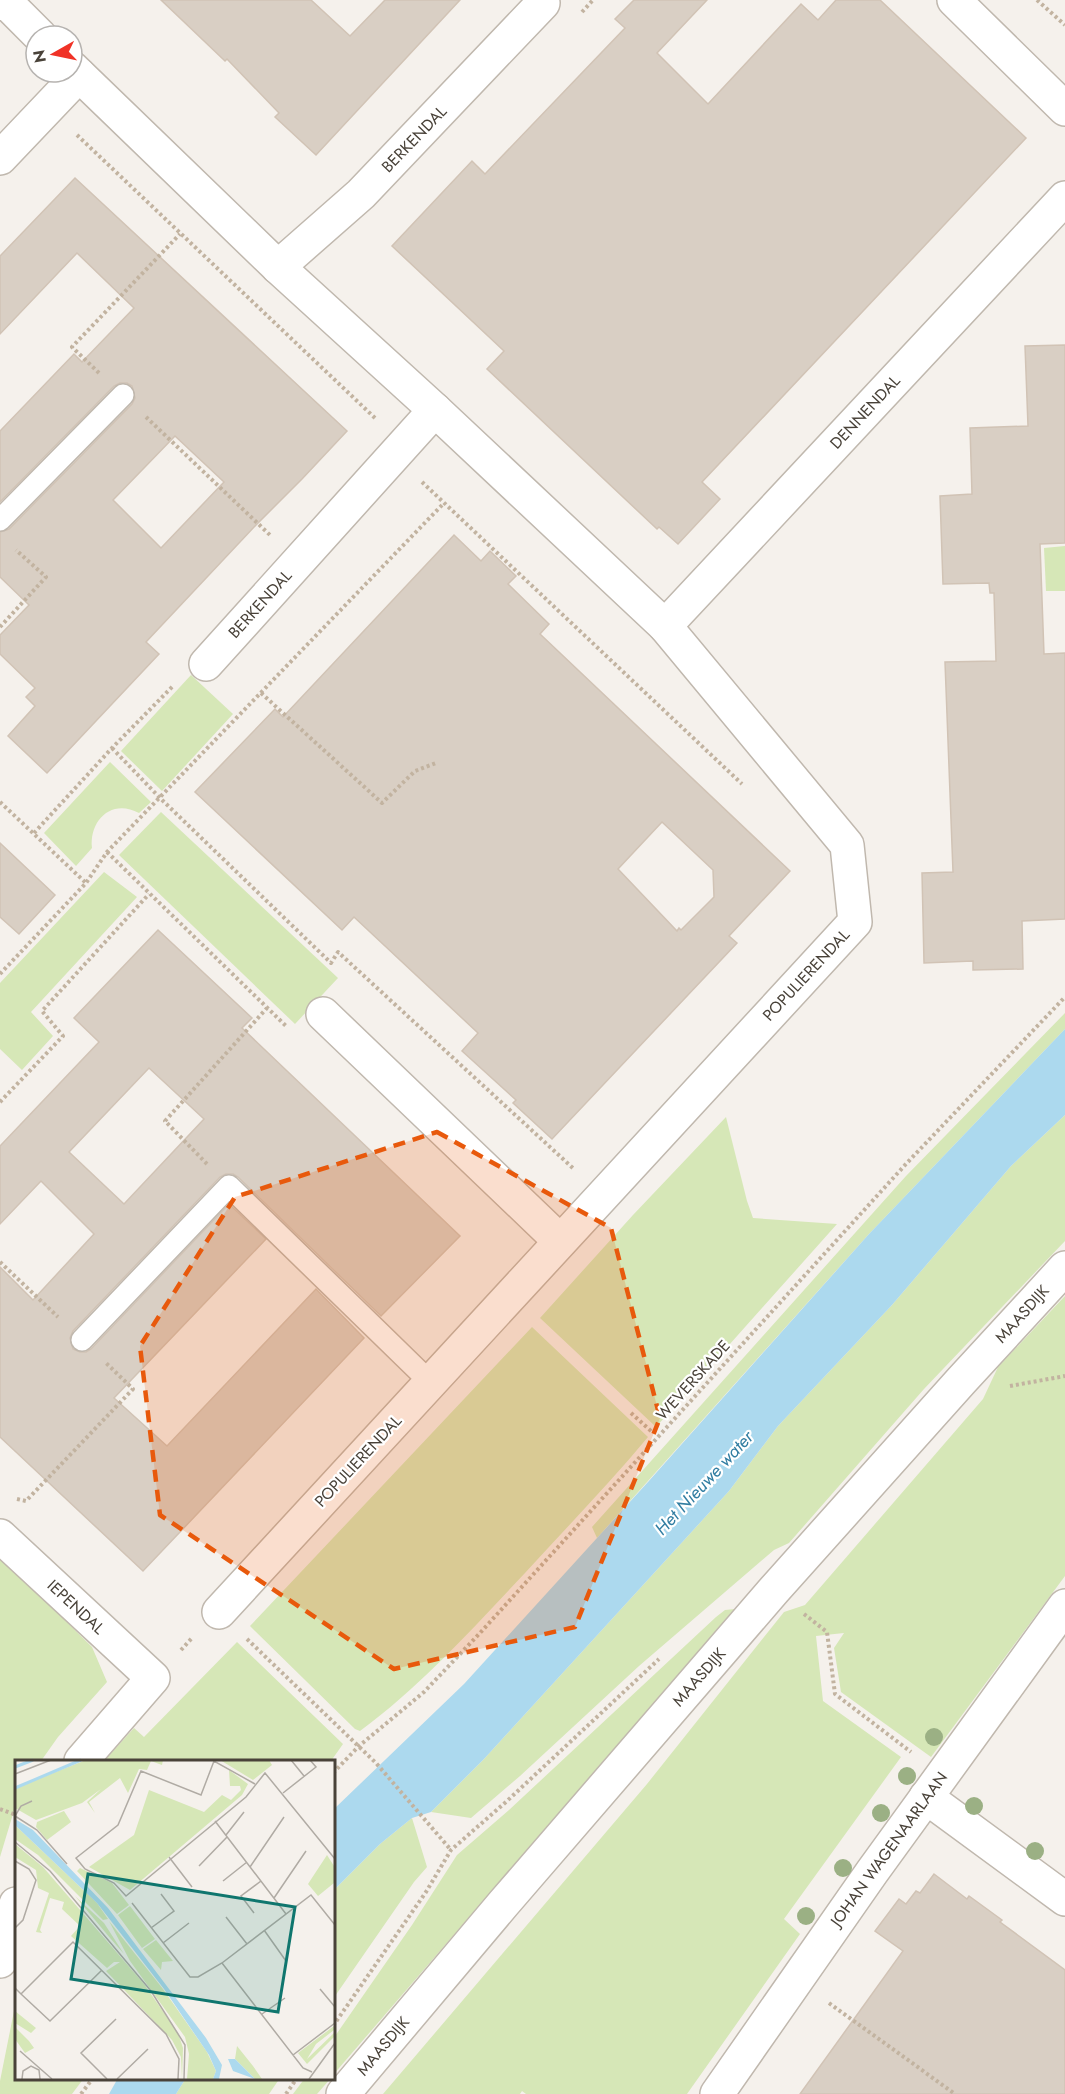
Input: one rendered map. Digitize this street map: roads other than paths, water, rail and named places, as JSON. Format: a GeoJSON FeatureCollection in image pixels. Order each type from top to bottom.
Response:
{"type":"FeatureCollection","features":[{"type":"Feature","properties":{"kind":"street"},"geometry":{"type":"LineString","coordinates":[[3,0],[28,24]]}},
{"type":"Feature","properties":{"kind":"street"},"geometry":{"type":"LineString","coordinates":[[954,0],[1065,109]]}},
{"type":"Feature","properties":{"kind":"street","name":"BERKENDAL"},"geometry":{"type":"LineString","coordinates":[[278,267],[362,194],[543,3]]}},
{"type":"Feature","properties":{"kind":"street"},"geometry":{"type":"LineString","coordinates":[[84,79],[278,267],[435,410],[665,627]]}},
{"type":"Feature","properties":{"kind":"street"},"geometry":{"type":"LineString","coordinates":[[0,158],[48,108],[66,84]]}},
{"type":"Feature","properties":{"kind":"street","name":"DENNENDAL"},"geometry":{"type":"LineString","coordinates":[[665,627],[1065,198]]}},
{"type":"Feature","properties":{"kind":"street","name":"BERKENDAL"},"geometry":{"type":"LineString","coordinates":[[206,664],[435,410]]}},
{"type":"Feature","properties":{"kind":"street","name":"POPULIERENDAL"},"geometry":{"type":"LineString","coordinates":[[219,1612],[855,922],[847,845],[665,627]]}},
{"type":"Feature","properties":{"kind":"street"},"geometry":{"type":"LineString","coordinates":[[323,1014],[561,1241]]}},
{"type":"Feature","properties":{"kind":"street","name":"MAASDIJK"},"geometry":{"type":"LineString","coordinates":[[343,2094],[503,1904],[774,1590],[1065,1268]]}},
{"type":"Feature","properties":{"kind":"street","name":"IEPENDAL"},"geometry":{"type":"LineString","coordinates":[[0,1536],[153,1678],[82,1760]]}},
{"type":"Feature","properties":{"kind":"street","name":"JOHAN WAGENAARLAAN"},"geometry":{"type":"LineString","coordinates":[[717,2094],[934,1786],[1065,1606]]}},
{"type":"Feature","properties":{"kind":"street"},"geometry":{"type":"LineString","coordinates":[[934,1786],[1065,1899]]}},
{"type":"Feature","properties":{"kind":"street"},"geometry":{"type":"LineString","coordinates":[[0,1961],[15,1908]]}},
{"type":"Feature","properties":{"kind":"lane"},"geometry":{"type":"LineString","coordinates":[[0,520],[123,395]]}},
{"type":"Feature","properties":{"kind":"lane"},"geometry":{"type":"LineString","coordinates":[[82,1340],[229,1186],[431,1383]]}},
{"type":"Feature","properties":{"kind":"water","name":"Het Nieuwe water"},"geometry":{"type":"Polygon","coordinates":[[[1065,1029],[1065,1115],[1011,1166],[892,1305],[778,1426],[729,1491],[484,1759],[431,1812],[412,1818],[380,1844],[334,1890],[334,1809],[464,1684],[869,1234],[1065,1029]]]}},
{"type":"Feature","properties":{"kind":"water"},"geometry":{"type":"Polygon","coordinates":[[[117,2079],[185,2079],[176,2094],[109,2094],[117,2079]]]}}]}
